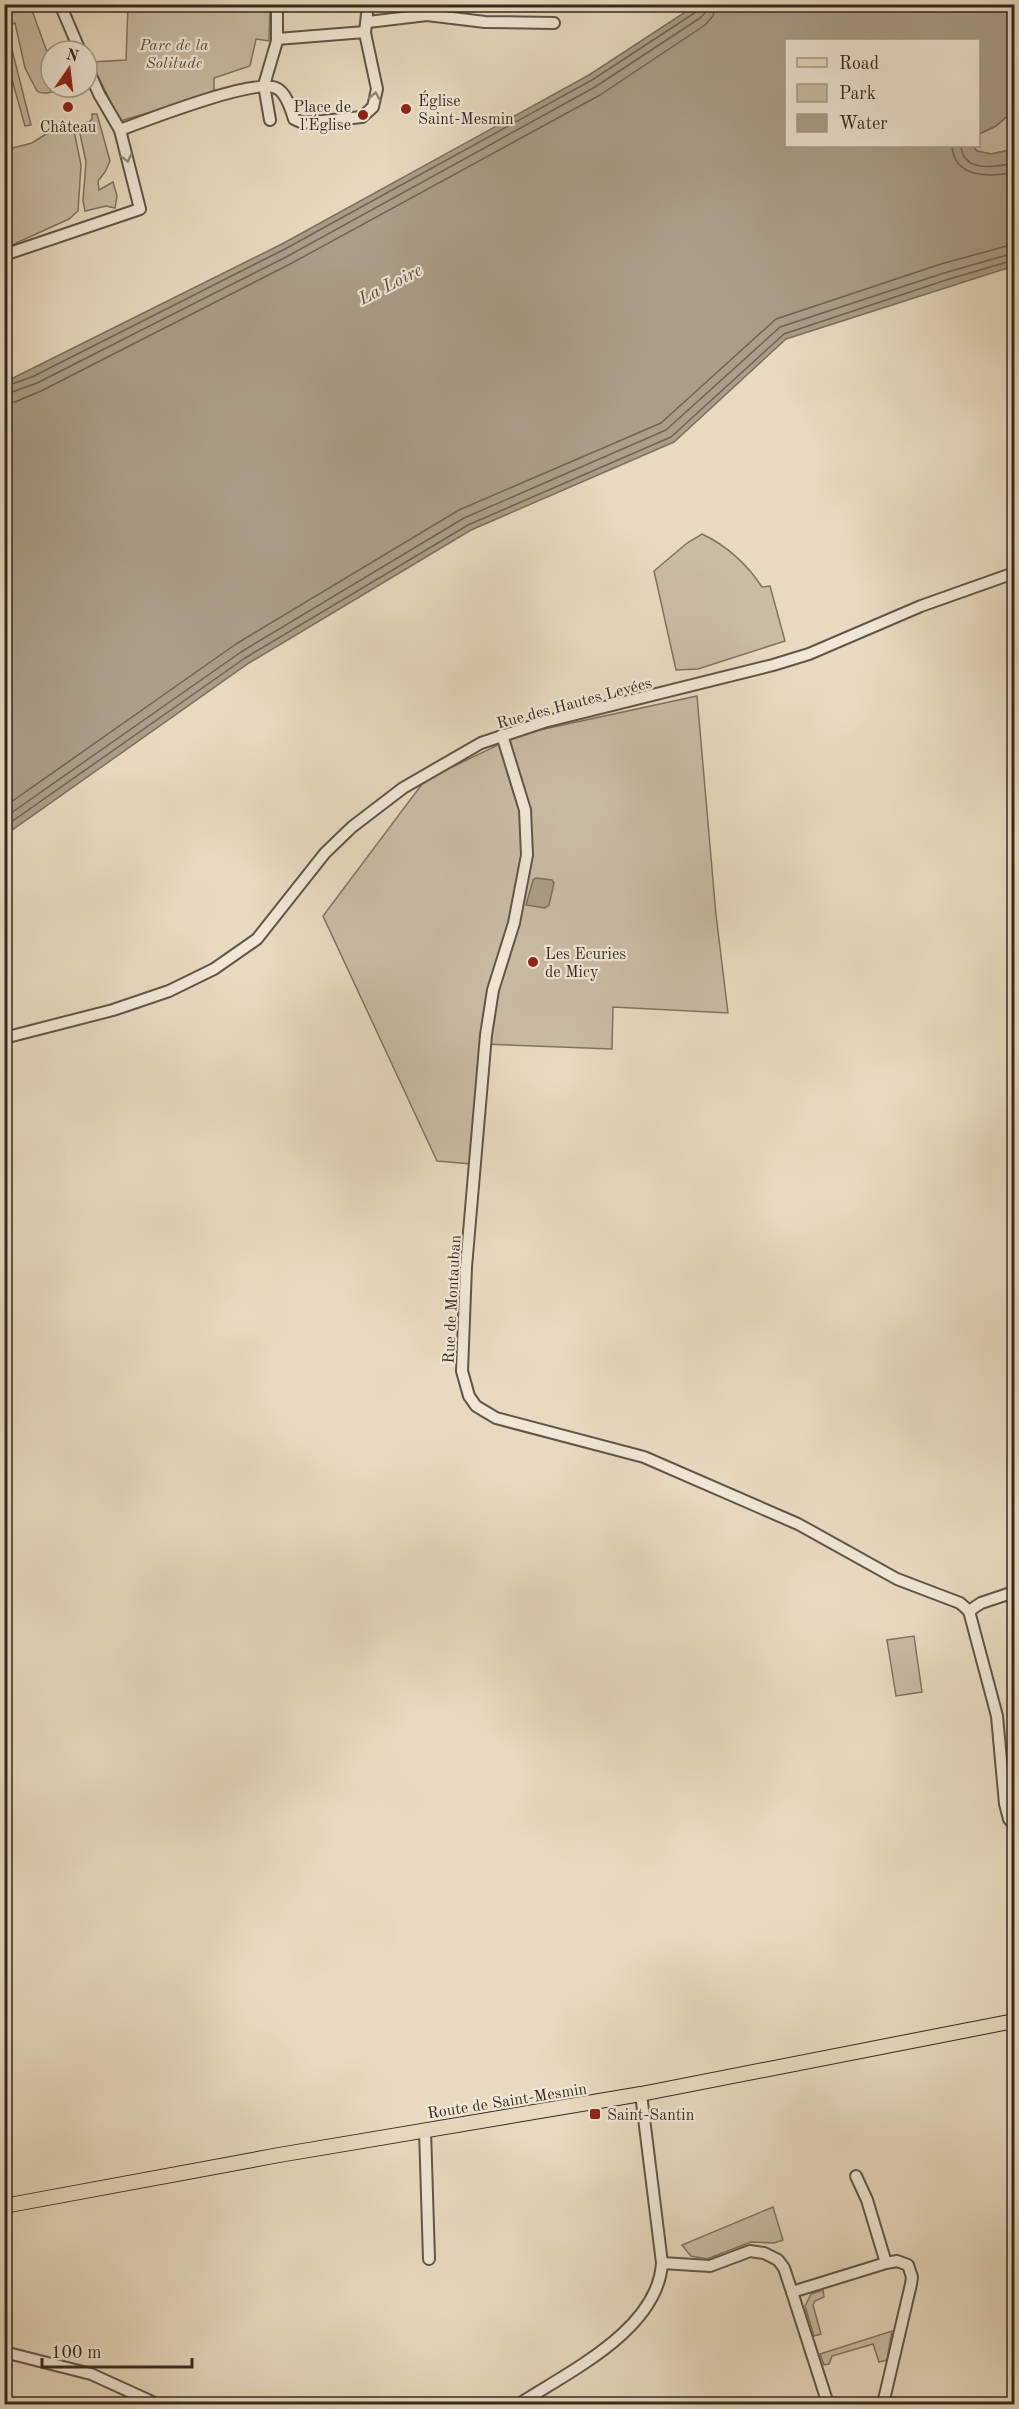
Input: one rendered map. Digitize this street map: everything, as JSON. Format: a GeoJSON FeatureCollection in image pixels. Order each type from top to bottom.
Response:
{"type":"FeatureCollection","features":[{"type":"Feature","properties":{"kind":"main road","name":"Route de Saint-Mesmin"},"geometry":{"type":"LineString","coordinates":[[4,2206],[425,2130],[641,2094],[1014,2021]]}},
{"type":"Feature","properties":{"kind":"street"},"geometry":{"type":"LineString","coordinates":[[60,4],[75,39]]}},
{"type":"Feature","properties":{"kind":"street"},"geometry":{"type":"LineString","coordinates":[[270,120],[264,85],[277,39],[278,4]]}},
{"type":"Feature","properties":{"kind":"street"},"geometry":{"type":"LineString","coordinates":[[120,129],[187,105],[264,85],[280,90],[294,119],[303,123],[362,117],[369,112],[375,101],[377,89],[366,29],[368,4]]}},
{"type":"Feature","properties":{"kind":"street"},"geometry":{"type":"LineString","coordinates":[[277,39],[366,29],[427,15],[485,22],[554,23]]}},
{"type":"Feature","properties":{"kind":"street"},"geometry":{"type":"LineString","coordinates":[[4,255],[140,209],[120,129],[99,94]]}},
{"type":"Feature","properties":{"kind":"street","name":"Rue des Hautes Levées"},"geometry":{"type":"LineString","coordinates":[[4,1038],[114,1010],[169,990],[214,969],[257,939],[325,853],[352,827],[403,788],[481,743],[502,735],[809,654],[921,606],[1014,573]]}},
{"type":"Feature","properties":{"kind":"street","name":"Rue de Montauban"},"geometry":{"type":"LineString","coordinates":[[502,735],[525,810],[527,855],[514,922],[495,981],[486,1035],[467,1256],[462,1361],[462,1371],[469,1396],[476,1406],[496,1418],[644,1457],[798,1524],[897,1579],[960,1603],[969,1611]]}},
{"type":"Feature","properties":{"kind":"street"},"geometry":{"type":"LineString","coordinates":[[1014,1592],[981,1603],[969,1611],[997,1716],[1005,1804],[1009,1819],[1014,1825]]}},
{"type":"Feature","properties":{"kind":"street"},"geometry":{"type":"LineString","coordinates":[[519,2404],[593,2356],[630,2326],[646,2309],[655,2293],[662,2263],[641,2094]]}},
{"type":"Feature","properties":{"kind":"street"},"geometry":{"type":"LineString","coordinates":[[425,2130],[429,2259]]}},
{"type":"Feature","properties":{"kind":"street"},"geometry":{"type":"LineString","coordinates":[[856,2176],[867,2200],[886,2263]]}},
{"type":"Feature","properties":{"kind":"street"},"geometry":{"type":"LineString","coordinates":[[662,2263],[703,2266],[750,2251],[764,2253],[778,2260],[784,2268],[828,2404]]}},
{"type":"Feature","properties":{"kind":"street"},"geometry":{"type":"LineString","coordinates":[[792,2292],[886,2263],[908,2265],[912,2277],[883,2404]]}},
{"type":"Feature","properties":{"kind":"street"},"geometry":{"type":"LineString","coordinates":[[4,2352],[91,2374],[157,2404]]}},
{"type":"Feature","properties":{"kind":"green space"},"geometry":{"type":"Polygon","coordinates":[[[4,5],[30,5],[42,39],[39,39],[39,92],[25,68],[15,23],[6,26],[31,125],[25,126],[5,55],[4,5]]]}},
{"type":"Feature","properties":{"kind":"green space","name":"Parc de la Solitude"},"geometry":{"type":"Polygon","coordinates":[[[128,5],[270,5],[269,41],[256,39],[250,66],[214,78],[214,94],[120,121],[99,78],[99,62],[126,60],[128,5]]]}},
{"type":"Feature","properties":{"kind":"green space"},"geometry":{"type":"Polygon","coordinates":[[[1014,110],[1014,149],[991,154],[977,151],[974,147],[980,147],[980,134],[996,126],[1014,110]]]}},
{"type":"Feature","properties":{"kind":"green space"},"geometry":{"type":"Polygon","coordinates":[[[92,114],[97,114],[110,161],[98,181],[99,190],[113,182],[117,196],[115,208],[106,206],[85,211],[83,201],[86,162],[78,124],[89,122],[92,114]]]}},
{"type":"Feature","properties":{"kind":"green space"},"geometry":{"type":"Polygon","coordinates":[[[73,126],[81,165],[78,211],[69,219],[12,245],[8,233],[5,233],[5,150],[32,143],[46,134],[73,126]]]}},
{"type":"Feature","properties":{"kind":"green space"},"geometry":{"type":"Polygon","coordinates":[[[702,534],[736,556],[762,587],[770,586],[785,641],[698,669],[676,670],[654,571],[687,543],[702,534]]]}},
{"type":"Feature","properties":{"kind":"green space","name":"Les Ecuries de Micy"},"geometry":{"type":"Polygon","coordinates":[[[697,696],[716,915],[728,1013],[613,1007],[612,1049],[482,1044],[471,1164],[437,1161],[323,916],[425,780],[521,734],[697,696]]]}},
{"type":"Feature","properties":{"kind":"green space"},"geometry":{"type":"Polygon","coordinates":[[[914,1636],[922,1692],[896,1696],[887,1640],[914,1636]]]}},
{"type":"Feature","properties":{"kind":"green space"},"geometry":{"type":"Polygon","coordinates":[[[773,2207],[783,2240],[774,2243],[751,2242],[707,2259],[691,2256],[682,2245],[773,2207]]]}},
{"type":"Feature","properties":{"kind":"green space"},"geometry":{"type":"Polygon","coordinates":[[[823,2290],[824,2297],[815,2301],[813,2305],[821,2334],[814,2336],[805,2306],[811,2294],[823,2290]]]}},
{"type":"Feature","properties":{"kind":"green space"},"geometry":{"type":"Polygon","coordinates":[[[892,2331],[887,2360],[879,2362],[873,2344],[832,2356],[829,2364],[824,2365],[820,2354],[892,2331]]]}},
{"type":"Feature","properties":{"kind":"water","name":"La Loire"},"geometry":{"type":"Polygon","coordinates":[[[696,5],[1014,5],[1014,110],[996,126],[980,134],[980,39],[785,39],[785,147],[974,147],[977,151],[991,154],[1014,149],[1014,266],[786,339],[674,442],[471,530],[249,663],[5,835],[5,382],[282,244],[589,75],[696,5]]]}},
{"type":"Feature","properties":{"kind":"water"},"geometry":{"type":"Polygon","coordinates":[[[536,878],[552,880],[554,883],[549,905],[545,908],[526,905],[533,880],[536,878]]]}},
{"type":"Feature","properties":{"kind":"place","name":"Château"},"geometry":{"type":"Point","coordinates":[68,107]}},
{"type":"Feature","properties":{"kind":"place","name":"Église Saint-Mesmin"},"geometry":{"type":"Point","coordinates":[406,109]}},
{"type":"Feature","properties":{"kind":"place","name":"Place de l'Église"},"geometry":{"type":"Point","coordinates":[363,115]}},
{"type":"Feature","properties":{"kind":"place","name":"Les Ecuries de Micy"},"geometry":{"type":"Point","coordinates":[533,962]}},
{"type":"Feature","properties":{"kind":"place","name":"Saint-Santin"},"geometry":{"type":"Point","coordinates":[595,2114]}}]}
